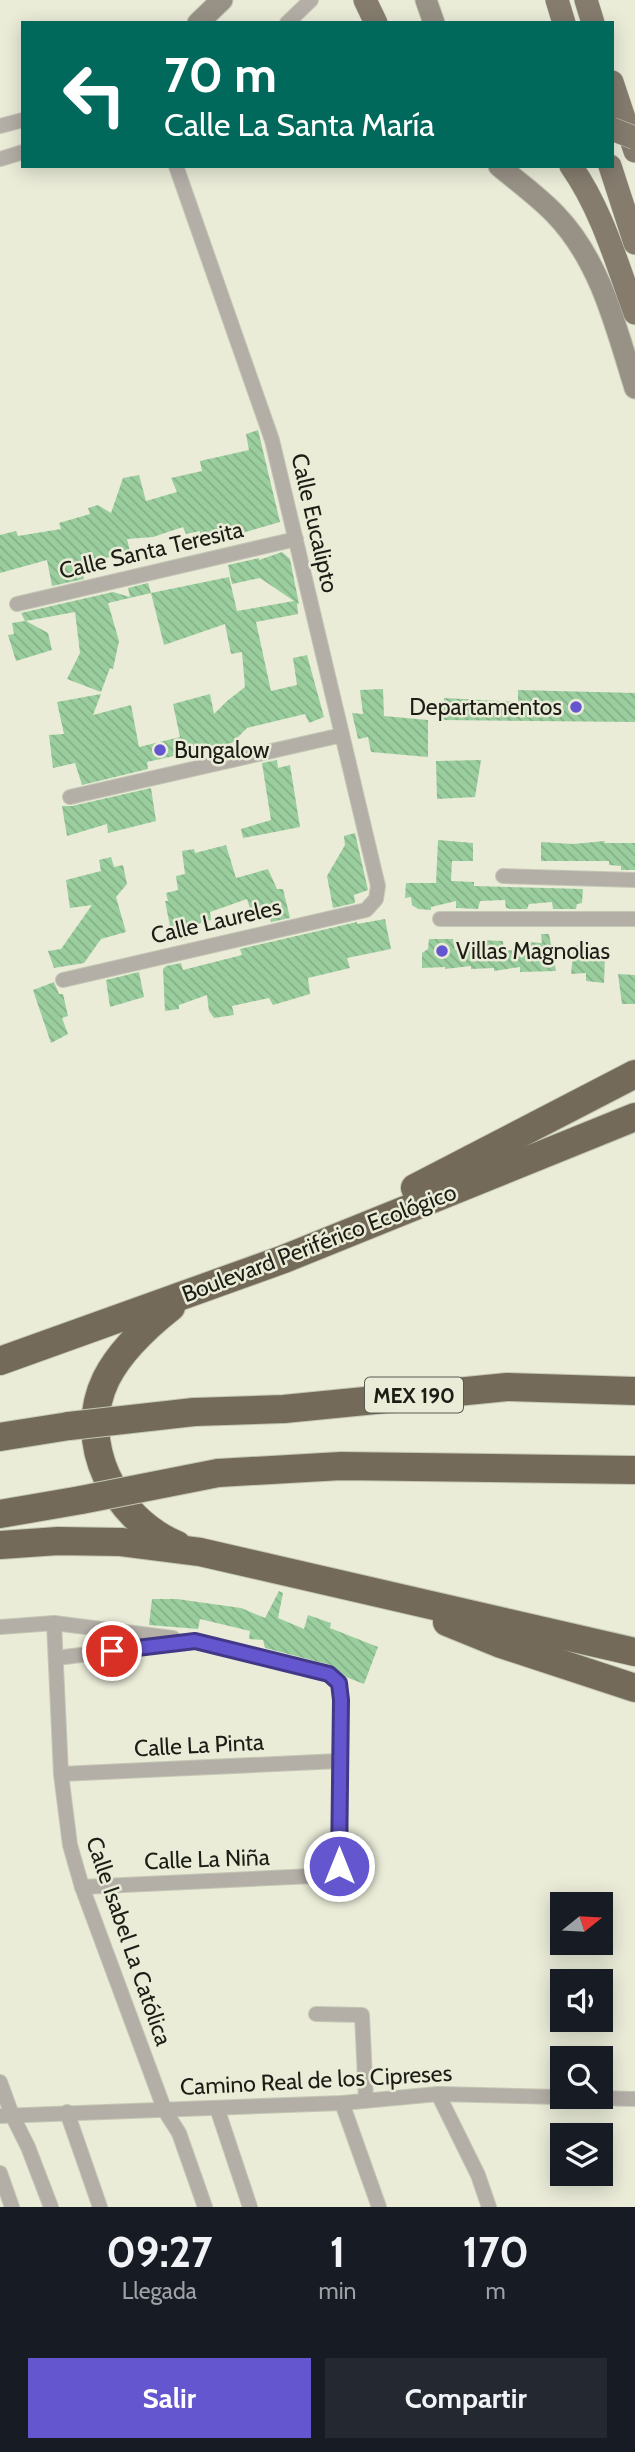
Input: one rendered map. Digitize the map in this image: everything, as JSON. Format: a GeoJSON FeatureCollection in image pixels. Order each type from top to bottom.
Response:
{"type":"FeatureCollection","features":[{"type":"Feature","properties":{"kind":"highway"},"geometry":{"type":"LineString","coordinates":[[284,1259],[350,1220],[635,1074]]}},
{"type":"Feature","properties":{"kind":"highway","name":"Boulevard Periférico Ecológico"},"geometry":{"type":"LineString","coordinates":[[0,1361],[284,1259],[635,1117]]}},
{"type":"Feature","properties":{"kind":"highway"},"geometry":{"type":"LineString","coordinates":[[188,1295],[154,1321],[116,1364],[106,1378],[101,1394],[96,1428],[100,1461],[113,1489],[144,1525],[170,1542],[200,1552],[635,1652]]}},
{"type":"Feature","properties":{"kind":"highway","name":"MEX 190"},"geometry":{"type":"LineString","coordinates":[[0,1437],[194,1412],[284,1409],[507,1387],[635,1391]]}},
{"type":"Feature","properties":{"kind":"highway"},"geometry":{"type":"LineString","coordinates":[[0,1514],[218,1473],[341,1466],[635,1470]]}},
{"type":"Feature","properties":{"kind":"highway"},"geometry":{"type":"LineString","coordinates":[[0,1545],[58,1541],[110,1542],[200,1552]]}},
{"type":"Feature","properties":{"kind":"highway"},"geometry":{"type":"LineString","coordinates":[[409,1600],[455,1627],[557,1664],[635,1688]]}},
{"type":"Feature","properties":{"kind":"main road"},"geometry":{"type":"LineString","coordinates":[[200,21],[222,0]]}},
{"type":"Feature","properties":{"kind":"main road"},"geometry":{"type":"LineString","coordinates":[[365,0],[375,21]]}},
{"type":"Feature","properties":{"kind":"main road"},"geometry":{"type":"LineString","coordinates":[[426,0],[433,21]]}},
{"type":"Feature","properties":{"kind":"main road"},"geometry":{"type":"LineString","coordinates":[[557,0],[563,21]]}},
{"type":"Feature","properties":{"kind":"main road"},"geometry":{"type":"LineString","coordinates":[[586,0],[592,21]]}},
{"type":"Feature","properties":{"kind":"main road"},"geometry":{"type":"LineString","coordinates":[[614,88],[635,151]]}},
{"type":"Feature","properties":{"kind":"main road"},"geometry":{"type":"LineString","coordinates":[[614,130],[635,138]]}},
{"type":"Feature","properties":{"kind":"main road"},"geometry":{"type":"LineString","coordinates":[[501,168],[556,215],[580,244],[602,286],[635,388]]}},
{"type":"Feature","properties":{"kind":"main road"},"geometry":{"type":"LineString","coordinates":[[572,168],[601,223],[635,313]]}},
{"type":"Feature","properties":{"kind":"main road"},"geometry":{"type":"LineString","coordinates":[[611,168],[635,243]]}},
{"type":"Feature","properties":{"kind":"street"},"geometry":{"type":"LineString","coordinates":[[289,21],[311,0]]}},
{"type":"Feature","properties":{"kind":"street"},"geometry":{"type":"LineString","coordinates":[[0,126],[21,121]]}},
{"type":"Feature","properties":{"kind":"street"},"geometry":{"type":"LineString","coordinates":[[0,159],[21,153]]}},
{"type":"Feature","properties":{"kind":"street","name":"Calle Eucalipto"},"geometry":{"type":"LineString","coordinates":[[177,168],[272,440],[378,886],[376,899]]}},
{"type":"Feature","properties":{"kind":"street","name":"Calle Santa Teresita"},"geometry":{"type":"LineString","coordinates":[[18,604],[296,539]]}},
{"type":"Feature","properties":{"kind":"street"},"geometry":{"type":"LineString","coordinates":[[70,797],[341,735]]}},
{"type":"Feature","properties":{"kind":"street"},"geometry":{"type":"LineString","coordinates":[[503,876],[635,880]]}},
{"type":"Feature","properties":{"kind":"street","name":"Calle Laureles"},"geometry":{"type":"LineString","coordinates":[[63,980],[366,910],[376,899]]}},
{"type":"Feature","properties":{"kind":"street"},"geometry":{"type":"LineString","coordinates":[[440,919],[635,919]]}},
{"type":"Feature","properties":{"kind":"street"},"geometry":{"type":"LineString","coordinates":[[0,1627],[54,1623],[195,1641],[329,1674],[339,1683],[341,1700],[339,1761]]}},
{"type":"Feature","properties":{"kind":"street","name":"Calle Isabel La Católica"},"geometry":{"type":"LineString","coordinates":[[54,1623],[61,1774],[70,1845],[82,1887],[165,2111],[178,2133],[205,2207]]}},
{"type":"Feature","properties":{"kind":"street"},"geometry":{"type":"LineString","coordinates":[[56,1658],[195,1641]]}},
{"type":"Feature","properties":{"kind":"street","name":"Calle La Pinta"},"geometry":{"type":"LineString","coordinates":[[61,1774],[339,1761]]}},
{"type":"Feature","properties":{"kind":"street","name":"Calle La Niña"},"geometry":{"type":"LineString","coordinates":[[82,1887],[334,1875],[339,1866],[339,1761]]}},
{"type":"Feature","properties":{"kind":"street"},"geometry":{"type":"LineString","coordinates":[[316,2014],[362,2015],[366,2100]]}},
{"type":"Feature","properties":{"kind":"street"},"geometry":{"type":"LineString","coordinates":[[0,2082],[6,2115],[28,2147],[51,2207]]}},
{"type":"Feature","properties":{"kind":"street"},"geometry":{"type":"LineString","coordinates":[[438,2094],[478,2175],[489,2207]]}},
{"type":"Feature","properties":{"kind":"street","name":"Camino Real de los Cipreses"},"geometry":{"type":"LineString","coordinates":[[6,2115],[342,2103],[438,2094],[635,2099]]}},
{"type":"Feature","properties":{"kind":"street"},"geometry":{"type":"LineString","coordinates":[[342,2103],[379,2207]]}},
{"type":"Feature","properties":{"kind":"street"},"geometry":{"type":"LineString","coordinates":[[217,2108],[250,2207]]}},
{"type":"Feature","properties":{"kind":"street"},"geometry":{"type":"LineString","coordinates":[[67,2112],[100,2207]]}},
{"type":"Feature","properties":{"kind":"street"},"geometry":{"type":"LineString","coordinates":[[0,2173],[12,2207]]}},
{"type":"Feature","properties":{"kind":"building"},"geometry":{"type":"Polygon","coordinates":[[[258,430],[280,522],[218,540],[216,532],[200,537],[200,531],[186,534],[183,527],[153,537],[127,539],[130,551],[80,566],[84,579],[52,586],[47,560],[0,573],[0,535],[16,531],[18,536],[61,529],[59,523],[90,514],[88,508],[98,505],[111,513],[123,478],[139,475],[146,501],[177,492],[171,478],[202,471],[200,461],[249,450],[246,434],[258,430]]]}},
{"type":"Feature","properties":{"kind":"building"},"geometry":{"type":"Polygon","coordinates":[[[282,552],[290,559],[299,604],[297,603],[298,614],[256,622],[271,691],[297,685],[293,658],[307,655],[324,717],[309,723],[305,714],[247,728],[232,743],[147,762],[148,769],[82,785],[75,763],[53,768],[49,735],[64,734],[57,702],[101,694],[93,715],[131,705],[139,747],[180,737],[173,704],[210,694],[214,714],[245,687],[242,652],[231,654],[225,624],[164,645],[151,593],[229,577],[237,611],[294,601],[260,578],[232,584],[228,565],[259,560],[282,552]]]}},
{"type":"Feature","properties":{"kind":"building"},"geometry":{"type":"Polygon","coordinates":[[[148,583],[151,593],[108,603],[119,641],[113,669],[110,668],[101,692],[67,679],[80,653],[75,612],[26,621],[48,633],[52,650],[16,661],[8,635],[14,634],[12,623],[25,621],[21,613],[113,592],[130,597],[128,588],[148,583]]]}},
{"type":"Feature","properties":{"kind":"building"},"geometry":{"type":"Polygon","coordinates":[[[383,689],[384,716],[428,720],[428,757],[371,752],[368,737],[358,739],[352,713],[363,714],[360,690],[383,689]]]}},
{"type":"Feature","properties":{"kind":"building","name":"Departamentos"},"geometry":{"type":"Polygon","coordinates":[[[518,690],[635,693],[635,722],[442,720],[444,698],[518,702],[518,690]]]}},
{"type":"Feature","properties":{"kind":"building"},"geometry":{"type":"Polygon","coordinates":[[[277,760],[278,768],[290,765],[300,827],[243,838],[241,829],[271,820],[262,763],[277,760]]]}},
{"type":"Feature","properties":{"kind":"building"},"geometry":{"type":"Polygon","coordinates":[[[481,760],[475,797],[437,799],[436,761],[481,760]]]}},
{"type":"Feature","properties":{"kind":"building"},"geometry":{"type":"Polygon","coordinates":[[[151,788],[156,821],[108,833],[107,824],[67,836],[62,806],[151,788]]]}},
{"type":"Feature","properties":{"kind":"building"},"geometry":{"type":"Polygon","coordinates":[[[355,833],[368,890],[354,895],[355,903],[333,908],[327,876],[345,845],[344,836],[355,833]]]}},
{"type":"Feature","properties":{"kind":"building"},"geometry":{"type":"Polygon","coordinates":[[[438,840],[473,843],[473,861],[452,861],[451,881],[474,882],[474,886],[583,889],[582,903],[577,904],[576,909],[553,909],[552,902],[529,904],[527,909],[511,909],[506,908],[505,900],[480,901],[478,909],[456,908],[456,901],[431,907],[431,910],[418,909],[412,905],[411,897],[405,898],[406,883],[436,883],[438,840]]]}},
{"type":"Feature","properties":{"kind":"building"},"geometry":{"type":"Polygon","coordinates":[[[605,841],[604,843],[635,843],[635,870],[621,870],[621,866],[609,865],[609,861],[541,861],[541,842],[573,844],[605,841]]]}},
{"type":"Feature","properties":{"kind":"building"},"geometry":{"type":"Polygon","coordinates":[[[226,845],[236,878],[268,869],[277,889],[283,889],[290,918],[271,922],[268,912],[252,915],[247,899],[210,912],[211,920],[185,928],[186,939],[173,941],[165,901],[168,901],[166,893],[178,890],[176,876],[185,874],[182,851],[194,849],[195,853],[226,845]]]}},
{"type":"Feature","properties":{"kind":"building"},"geometry":{"type":"Polygon","coordinates":[[[111,857],[114,867],[123,865],[127,884],[116,897],[126,932],[101,939],[84,963],[54,968],[48,951],[61,949],[92,905],[70,908],[66,880],[101,871],[99,860],[111,857]]]}},
{"type":"Feature","properties":{"kind":"building"},"geometry":{"type":"Polygon","coordinates":[[[385,919],[391,949],[347,958],[350,968],[308,978],[310,994],[273,1005],[269,998],[232,1006],[234,1015],[214,1018],[209,1011],[207,995],[179,1005],[179,1009],[165,1011],[163,969],[166,966],[181,963],[183,970],[242,955],[240,949],[357,922],[385,919]]]}},
{"type":"Feature","properties":{"kind":"building"},"geometry":{"type":"Polygon","coordinates":[[[541,934],[549,934],[556,971],[520,972],[520,967],[494,971],[494,968],[471,969],[471,966],[422,968],[422,953],[428,949],[429,939],[453,939],[455,950],[477,946],[478,940],[503,941],[504,951],[526,948],[527,942],[542,943],[541,934]]]}},
{"type":"Feature","properties":{"kind":"building","name":"Villas Magnolias"},"geometry":{"type":"Polygon","coordinates":[[[574,945],[598,945],[600,956],[605,955],[604,983],[586,981],[586,973],[571,974],[574,945]]]}},
{"type":"Feature","properties":{"kind":"building"},"geometry":{"type":"Polygon","coordinates":[[[139,972],[144,997],[110,1007],[106,980],[139,972]]]}},
{"type":"Feature","properties":{"kind":"building"},"geometry":{"type":"Polygon","coordinates":[[[618,974],[635,975],[635,1004],[622,1004],[618,974]]]}},
{"type":"Feature","properties":{"kind":"building"},"geometry":{"type":"Polygon","coordinates":[[[54,982],[59,994],[63,994],[68,1016],[62,1018],[68,1034],[51,1043],[33,990],[54,982]]]}},
{"type":"Feature","properties":{"kind":"building"},"geometry":{"type":"Polygon","coordinates":[[[279,1591],[283,1593],[278,1618],[304,1629],[308,1615],[331,1623],[330,1628],[378,1647],[364,1684],[346,1677],[331,1665],[265,1648],[263,1640],[249,1639],[250,1631],[200,1619],[198,1629],[149,1625],[152,1599],[177,1599],[241,1608],[265,1618],[279,1591]]]}},
{"type":"Feature","properties":{"kind":"place","name":"Departamentos"},"geometry":{"type":"Point","coordinates":[576,707]}},
{"type":"Feature","properties":{"kind":"place","name":"Bungalow"},"geometry":{"type":"Point","coordinates":[160,750]}},
{"type":"Feature","properties":{"kind":"place","name":"Villas Magnolias"},"geometry":{"type":"Point","coordinates":[442,951]}},
{"type":"Feature","properties":{"kind":"route"},"geometry":{"type":"LineString","coordinates":[[112,1651],[195,1641],[329,1674],[339,1683],[339,1866]]}}]}
